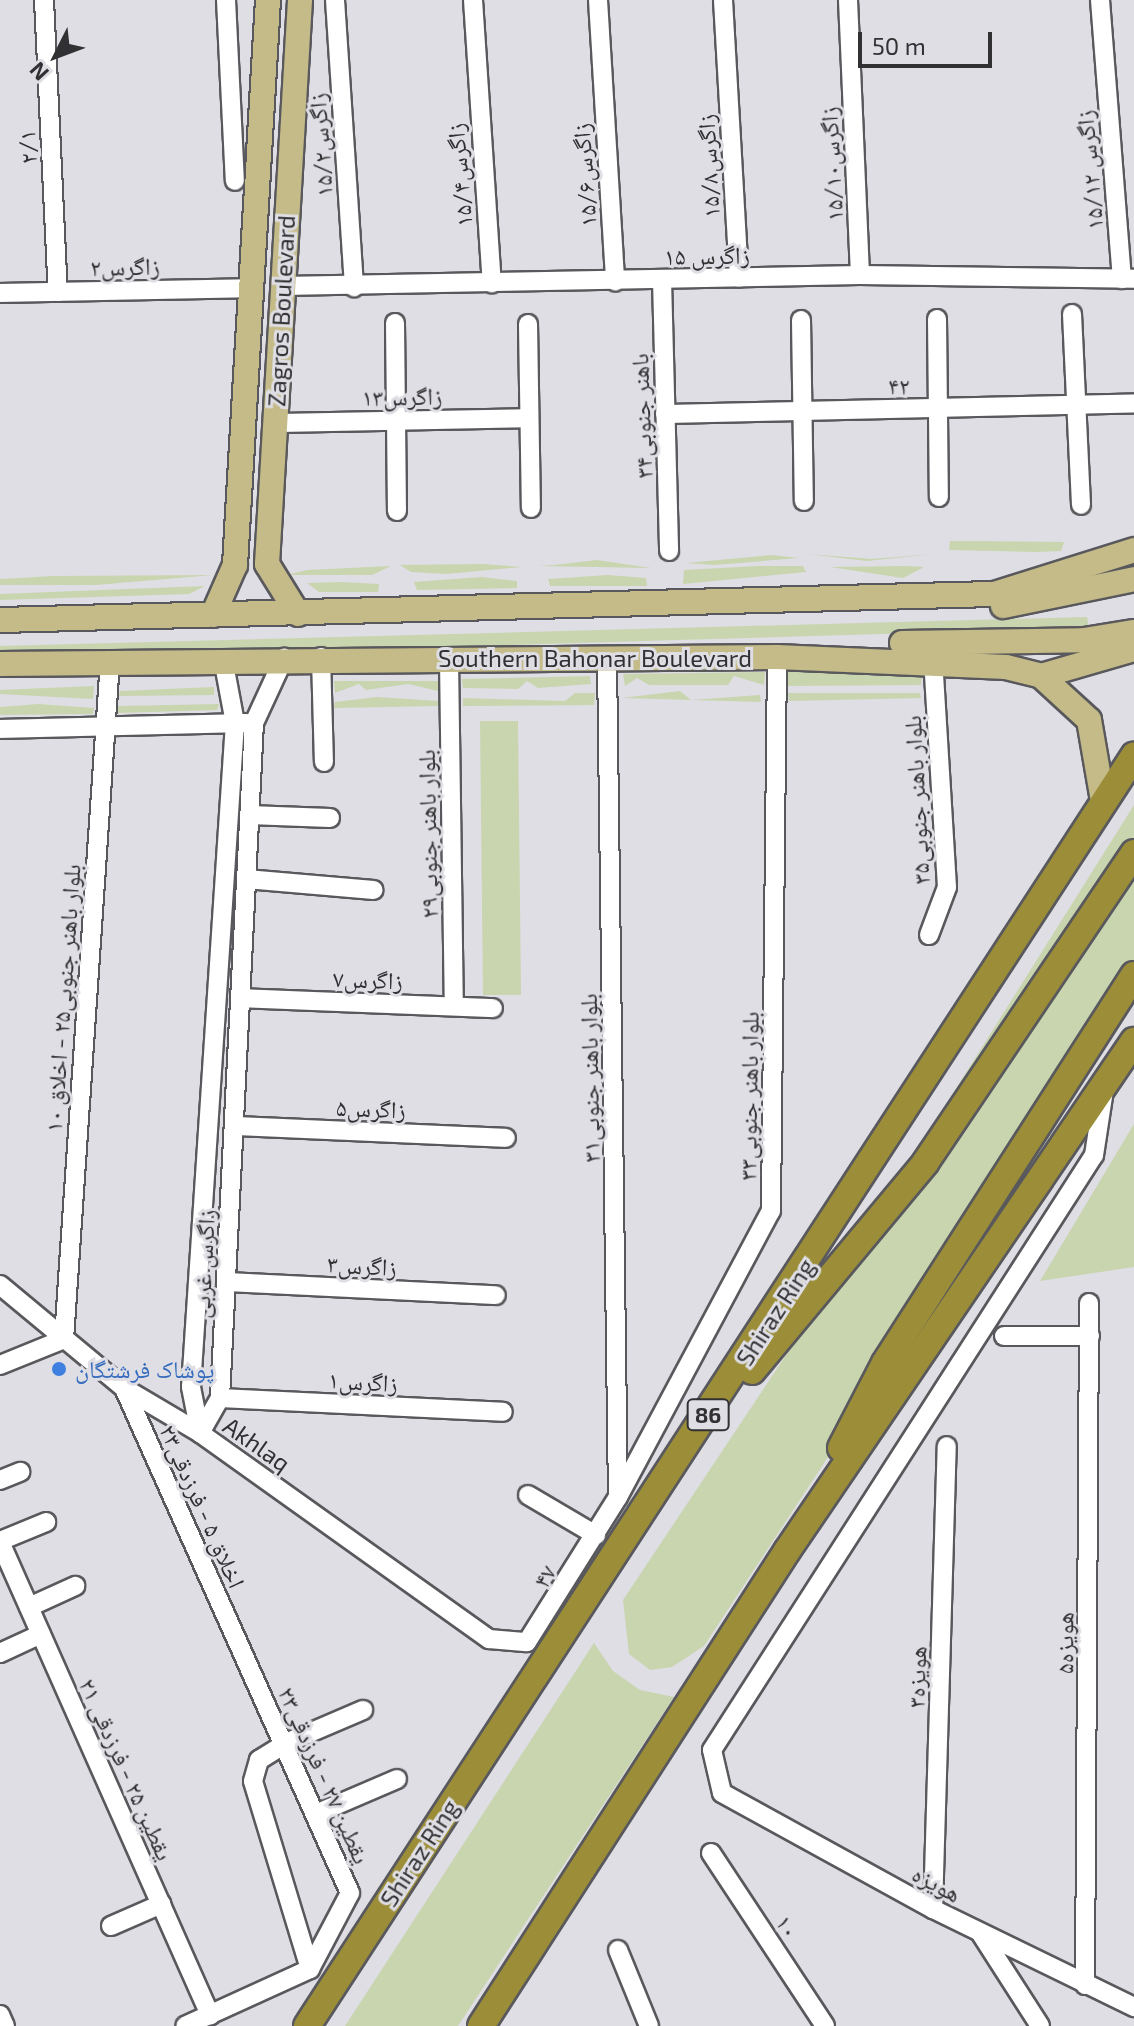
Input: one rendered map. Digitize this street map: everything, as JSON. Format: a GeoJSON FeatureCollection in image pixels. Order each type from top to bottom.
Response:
{"type":"FeatureCollection","features":[{"type":"Feature","properties":{"kind":"highway","name":"Shiraz Ring"},"geometry":{"type":"LineString","coordinates":[[307,2026],[695,1436],[1134,756]]}},
{"type":"Feature","properties":{"kind":"highway"},"geometry":{"type":"LineString","coordinates":[[695,1436],[925,1163],[1134,853]]}},
{"type":"Feature","properties":{"kind":"highway"},"geometry":{"type":"LineString","coordinates":[[787,1551],[885,1363],[1134,975]]}},
{"type":"Feature","properties":{"kind":"highway"},"geometry":{"type":"LineString","coordinates":[[481,2026],[787,1551],[1134,1041]]}},
{"type":"Feature","properties":{"kind":"main road","name":"Zagros Boulevard"},"geometry":{"type":"LineString","coordinates":[[213,615],[235,565],[268,0]]}},
{"type":"Feature","properties":{"kind":"main road","name":"Zagros Boulevard"},"geometry":{"type":"LineString","coordinates":[[267,564],[300,0]]}},
{"type":"Feature","properties":{"kind":"main road"},"geometry":{"type":"LineString","coordinates":[[264,70],[296,72]]}},
{"type":"Feature","properties":{"kind":"main road","name":"Southern Bahonar Boulevard"},"geometry":{"type":"LineString","coordinates":[[0,620],[557,608],[994,594],[1128,558]]}},
{"type":"Feature","properties":{"kind":"main road"},"geometry":{"type":"LineString","coordinates":[[235,565],[253,574],[267,564],[298,614]]}},
{"type":"Feature","properties":{"kind":"main road"},"geometry":{"type":"LineString","coordinates":[[557,608],[690,616],[994,608],[1134,579]]}},
{"type":"Feature","properties":{"kind":"main road"},"geometry":{"type":"LineString","coordinates":[[560,659],[759,645],[1084,640],[1134,632]]}},
{"type":"Feature","properties":{"kind":"main road"},"geometry":{"type":"LineString","coordinates":[[1041,676],[1134,649]]}},
{"type":"Feature","properties":{"kind":"main road","name":"Southern Bahonar Boulevard"},"geometry":{"type":"LineString","coordinates":[[0,664],[321,657],[449,660],[777,657],[933,659],[1041,676]]}},
{"type":"Feature","properties":{"kind":"main road"},"geometry":{"type":"LineString","coordinates":[[1041,676],[1089,720],[1103,801]]}},
{"type":"Feature","properties":{"kind":"street","name":"۲/۱"},"geometry":{"type":"LineString","coordinates":[[44,0],[58,292]]}},
{"type":"Feature","properties":{"kind":"street"},"geometry":{"type":"LineString","coordinates":[[226,0],[235,181]]}},
{"type":"Feature","properties":{"kind":"street","name":"زاگرس۱۵/۲"},"geometry":{"type":"LineString","coordinates":[[335,0],[354,287]]}},
{"type":"Feature","properties":{"kind":"street","name":"زاگرس۱۵/۴"},"geometry":{"type":"LineString","coordinates":[[473,0],[474,63],[492,283]]}},
{"type":"Feature","properties":{"kind":"street","name":"زاگرس۱۵/۶"},"geometry":{"type":"LineString","coordinates":[[598,0],[615,281]]}},
{"type":"Feature","properties":{"kind":"street","name":"زاگرس۱۵/۸"},"geometry":{"type":"LineString","coordinates":[[723,0],[739,278]]}},
{"type":"Feature","properties":{"kind":"street","name":"زاگرس۱۵/۱۰"},"geometry":{"type":"LineString","coordinates":[[848,0],[860,275]]}},
{"type":"Feature","properties":{"kind":"street","name":"زاگرس ۱۵/۱۲"},"geometry":{"type":"LineString","coordinates":[[1100,0],[1128,279]]}},
{"type":"Feature","properties":{"kind":"street","name":"زاگرس ۱۵"},"geometry":{"type":"LineString","coordinates":[[282,286],[860,275],[1128,279]]}},
{"type":"Feature","properties":{"kind":"street","name":"باهنر جنوبی۳۴"},"geometry":{"type":"LineString","coordinates":[[662,280],[669,551]]}},
{"type":"Feature","properties":{"kind":"street","name":"زاگرس۲"},"geometry":{"type":"LineString","coordinates":[[0,293],[251,288]]}},
{"type":"Feature","properties":{"kind":"street"},"geometry":{"type":"LineString","coordinates":[[1072,314],[1081,505]]}},
{"type":"Feature","properties":{"kind":"street"},"geometry":{"type":"LineString","coordinates":[[937,319],[939,497]]}},
{"type":"Feature","properties":{"kind":"street"},"geometry":{"type":"LineString","coordinates":[[801,320],[804,501]]}},
{"type":"Feature","properties":{"kind":"street"},"geometry":{"type":"LineString","coordinates":[[395,323],[397,511]]}},
{"type":"Feature","properties":{"kind":"street"},"geometry":{"type":"LineString","coordinates":[[528,324],[531,508]]}},
{"type":"Feature","properties":{"kind":"street","name":"۴۲"},"geometry":{"type":"LineString","coordinates":[[665,414],[1134,403]]}},
{"type":"Feature","properties":{"kind":"street","name":"زاگرس۱۳"},"geometry":{"type":"LineString","coordinates":[[275,423],[529,418]]}},
{"type":"Feature","properties":{"kind":"street"},"geometry":{"type":"LineString","coordinates":[[321,657],[324,762]]}},
{"type":"Feature","properties":{"kind":"street","name":"بلوار باهنر جنوبی۳۳"},"geometry":{"type":"LineString","coordinates":[[618,1497],[771,1211],[777,657]]}},
{"type":"Feature","properties":{"kind":"street","name":"زاگرس غربی"},"geometry":{"type":"LineString","coordinates":[[200,1433],[191,1387],[245,723],[284,658]]}},
{"type":"Feature","properties":{"kind":"street","name":"زاگرس غربی"},"geometry":{"type":"LineString","coordinates":[[200,1433],[220,1398],[249,815],[245,723],[223,659]]}},
{"type":"Feature","properties":{"kind":"street","name":"بلوار باهنر جنوبی۳۱"},"geometry":{"type":"LineString","coordinates":[[607,659],[618,1497]]}},
{"type":"Feature","properties":{"kind":"street","name":"بلوار باهنر جنوبی۳۵"},"geometry":{"type":"LineString","coordinates":[[929,935],[947,887],[933,659]]}},
{"type":"Feature","properties":{"kind":"street","name":"بلوار باهنر جنوبی۲۹"},"geometry":{"type":"LineString","coordinates":[[449,660],[454,1006]]}},
{"type":"Feature","properties":{"kind":"street","name":"بلوار باهنر جنوبی۲۵ - اخلاق ۱۰"},"geometry":{"type":"LineString","coordinates":[[64,1339],[110,661]]}},
{"type":"Feature","properties":{"kind":"street"},"geometry":{"type":"LineString","coordinates":[[0,729],[245,723]]}},
{"type":"Feature","properties":{"kind":"street"},"geometry":{"type":"LineString","coordinates":[[249,815],[330,818]]}},
{"type":"Feature","properties":{"kind":"street"},"geometry":{"type":"LineString","coordinates":[[246,879],[374,890]]}},
{"type":"Feature","properties":{"kind":"street","name":"زاگرس۷"},"geometry":{"type":"LineString","coordinates":[[240,998],[493,1008]]}},
{"type":"Feature","properties":{"kind":"street","name":"هویزه"},"geometry":{"type":"LineString","coordinates":[[1104,1088],[1094,1155],[731,1712],[712,1750],[722,1793],[933,1909],[1134,2007]]}},
{"type":"Feature","properties":{"kind":"street","name":"زاگرس۵"},"geometry":{"type":"LineString","coordinates":[[234,1126],[506,1138]]}},
{"type":"Feature","properties":{"kind":"street","name":"زاگرس۳"},"geometry":{"type":"LineString","coordinates":[[226,1282],[496,1295]]}},
{"type":"Feature","properties":{"kind":"street","name":"Akhlaq"},"geometry":{"type":"LineString","coordinates":[[0,1285],[124,1388],[200,1433],[489,1639]]}},
{"type":"Feature","properties":{"kind":"street","name":"هویزه۵"},"geometry":{"type":"LineString","coordinates":[[1085,1985],[1089,1303]]}},
{"type":"Feature","properties":{"kind":"street"},"geometry":{"type":"LineString","coordinates":[[1004,1336],[1090,1336]]}},
{"type":"Feature","properties":{"kind":"street"},"geometry":{"type":"LineString","coordinates":[[0,1365],[64,1339]]}},
{"type":"Feature","properties":{"kind":"street","name":"اخلاق ۵ - فرزدقی۲۳"},"geometry":{"type":"LineString","coordinates":[[124,1388],[238,1643]]}},
{"type":"Feature","properties":{"kind":"street","name":"زاگرس۱"},"geometry":{"type":"LineString","coordinates":[[220,1398],[503,1412]]}},
{"type":"Feature","properties":{"kind":"street","name":"هویزه۳"},"geometry":{"type":"LineString","coordinates":[[933,1909],[947,1446]]}},
{"type":"Feature","properties":{"kind":"street"},"geometry":{"type":"LineString","coordinates":[[0,1480],[20,1472]]}},
{"type":"Feature","properties":{"kind":"street"},"geometry":{"type":"LineString","coordinates":[[528,1495],[596,1535]]}},
{"type":"Feature","properties":{"kind":"street","name":"۴۷"},"geometry":{"type":"LineString","coordinates":[[489,1639],[517,1646],[535,1635],[618,1497]]}},
{"type":"Feature","properties":{"kind":"street"},"geometry":{"type":"LineString","coordinates":[[0,1541],[46,1522]]}},
{"type":"Feature","properties":{"kind":"street","name":"یقطین ۲۵ - فرزدقی ۲۱"},"geometry":{"type":"LineString","coordinates":[[0,1541],[210,2015]]}},
{"type":"Feature","properties":{"kind":"street"},"geometry":{"type":"LineString","coordinates":[[29,1607],[75,1586]]}},
{"type":"Feature","properties":{"kind":"street"},"geometry":{"type":"LineString","coordinates":[[0,1653],[41,1634]]}},
{"type":"Feature","properties":{"kind":"street","name":"یقطین ۲۷ - فرزدقی۲۳"},"geometry":{"type":"LineString","coordinates":[[238,1643],[318,1813],[350,1893],[310,1969]]}},
{"type":"Feature","properties":{"kind":"street"},"geometry":{"type":"LineString","coordinates":[[185,2026],[310,1969],[253,1781],[259,1760],[286,1743],[363,1710]]}},
{"type":"Feature","properties":{"kind":"street"},"geometry":{"type":"LineString","coordinates":[[318,1813],[397,1779]]}},
{"type":"Feature","properties":{"kind":"street","name":"۱۰"},"geometry":{"type":"LineString","coordinates":[[711,1853],[825,2026]]}},
{"type":"Feature","properties":{"kind":"street"},"geometry":{"type":"LineString","coordinates":[[111,1926],[161,1904]]}},
{"type":"Feature","properties":{"kind":"street"},"geometry":{"type":"LineString","coordinates":[[980,1932],[1040,2026]]}},
{"type":"Feature","properties":{"kind":"street"},"geometry":{"type":"LineString","coordinates":[[618,1950],[649,2026]]}},
{"type":"Feature","properties":{"kind":"street"},"geometry":{"type":"LineString","coordinates":[[0,2015],[5,2026]]}},
{"type":"Feature","properties":{"kind":"green space"},"geometry":{"type":"Polygon","coordinates":[[[950,541],[1064,542],[1061,551],[1034,552],[949,550],[950,541]]]}},
{"type":"Feature","properties":{"kind":"green space"},"geometry":{"type":"Polygon","coordinates":[[[807,554],[872,559],[934,554],[867,561],[807,554]]]}},
{"type":"Feature","properties":{"kind":"green space"},"geometry":{"type":"Polygon","coordinates":[[[771,555],[799,558],[715,565],[686,563],[771,555]]]}},
{"type":"Feature","properties":{"kind":"green space"},"geometry":{"type":"Polygon","coordinates":[[[597,560],[651,568],[539,566],[554,565],[597,560]]]}},
{"type":"Feature","properties":{"kind":"green space"},"geometry":{"type":"Polygon","coordinates":[[[400,565],[522,567],[446,574],[411,572],[400,565]]]}},
{"type":"Feature","properties":{"kind":"green space"},"geometry":{"type":"Polygon","coordinates":[[[391,566],[372,575],[287,575],[307,570],[391,566]]]}},
{"type":"Feature","properties":{"kind":"green space"},"geometry":{"type":"Polygon","coordinates":[[[803,566],[806,572],[683,584],[684,570],[803,566]]]}},
{"type":"Feature","properties":{"kind":"green space"},"geometry":{"type":"Polygon","coordinates":[[[905,566],[924,567],[903,578],[830,567],[905,566]]]}},
{"type":"Feature","properties":{"kind":"green space"},"geometry":{"type":"Polygon","coordinates":[[[213,575],[96,585],[0,585],[0,579],[53,576],[213,575]]]}},
{"type":"Feature","properties":{"kind":"green space"},"geometry":{"type":"Polygon","coordinates":[[[608,575],[646,578],[647,586],[550,586],[548,579],[608,575]]]}},
{"type":"Feature","properties":{"kind":"green space"},"geometry":{"type":"Polygon","coordinates":[[[481,577],[517,581],[517,588],[417,590],[414,582],[481,577]]]}},
{"type":"Feature","properties":{"kind":"green space"},"geometry":{"type":"Polygon","coordinates":[[[307,583],[379,584],[378,592],[319,592],[307,583]]]}},
{"type":"Feature","properties":{"kind":"green space"},"geometry":{"type":"Polygon","coordinates":[[[205,586],[189,594],[0,600],[0,594],[205,586]]]}},
{"type":"Feature","properties":{"kind":"green space"},"geometry":{"type":"Polygon","coordinates":[[[1087,617],[1089,628],[0,660],[0,646],[1087,617]]]}},
{"type":"Feature","properties":{"kind":"green space"},"geometry":{"type":"Polygon","coordinates":[[[923,666],[921,685],[788,686],[787,670],[879,676],[923,666]]]}},
{"type":"Feature","properties":{"kind":"green space"},"geometry":{"type":"Polygon","coordinates":[[[765,672],[764,685],[734,676],[728,685],[649,685],[637,678],[625,686],[623,674],[765,672]]]}},
{"type":"Feature","properties":{"kind":"green space"},"geometry":{"type":"Polygon","coordinates":[[[590,676],[591,684],[538,688],[527,681],[518,689],[463,688],[462,679],[590,676]]]}},
{"type":"Feature","properties":{"kind":"green space"},"geometry":{"type":"Polygon","coordinates":[[[334,681],[438,681],[438,691],[408,684],[366,690],[359,684],[335,693],[334,681]]]}},
{"type":"Feature","properties":{"kind":"green space"},"geometry":{"type":"Polygon","coordinates":[[[94,686],[93,699],[0,694],[0,690],[94,686]]]}},
{"type":"Feature","properties":{"kind":"green space"},"geometry":{"type":"Polygon","coordinates":[[[214,687],[214,695],[119,696],[120,691],[214,687]]]}},
{"type":"Feature","properties":{"kind":"green space"},"geometry":{"type":"Polygon","coordinates":[[[680,691],[691,700],[622,698],[680,691]]]}},
{"type":"Feature","properties":{"kind":"green space"},"geometry":{"type":"Polygon","coordinates":[[[575,693],[595,693],[594,705],[463,706],[463,698],[565,701],[575,693]]]}},
{"type":"Feature","properties":{"kind":"green space"},"geometry":{"type":"Polygon","coordinates":[[[788,693],[920,693],[921,698],[789,701],[788,693]]]}},
{"type":"Feature","properties":{"kind":"green space"},"geometry":{"type":"Polygon","coordinates":[[[760,695],[761,702],[691,700],[760,695]]]}},
{"type":"Feature","properties":{"kind":"green space"},"geometry":{"type":"Polygon","coordinates":[[[377,697],[438,701],[438,706],[334,708],[335,702],[377,697]]]}},
{"type":"Feature","properties":{"kind":"green space"},"geometry":{"type":"Polygon","coordinates":[[[38,704],[94,708],[93,714],[0,715],[0,707],[38,704]]]}},
{"type":"Feature","properties":{"kind":"green space"},"geometry":{"type":"Polygon","coordinates":[[[219,704],[217,710],[118,713],[118,706],[219,704]]]}},
{"type":"Feature","properties":{"kind":"green space"},"geometry":{"type":"Polygon","coordinates":[[[480,721],[518,721],[521,995],[483,995],[480,721]]]}},
{"type":"Feature","properties":{"kind":"green space"},"geometry":{"type":"Polygon","coordinates":[[[1134,805],[1134,991],[704,1646],[672,1667],[650,1670],[629,1654],[623,1600],[832,1286],[1134,805]]]}},
{"type":"Feature","properties":{"kind":"green space"},"geometry":{"type":"Polygon","coordinates":[[[1134,1124],[1134,1267],[1040,1281],[1134,1124]]]}},
{"type":"Feature","properties":{"kind":"green space"},"geometry":{"type":"Polygon","coordinates":[[[594,1643],[613,1671],[640,1690],[674,1697],[458,2026],[345,2026],[594,1643]]]}},
{"type":"Feature","properties":{"kind":"place","name":"پوشاک فرشتگان"},"geometry":{"type":"Point","coordinates":[59,1369]}}]}
